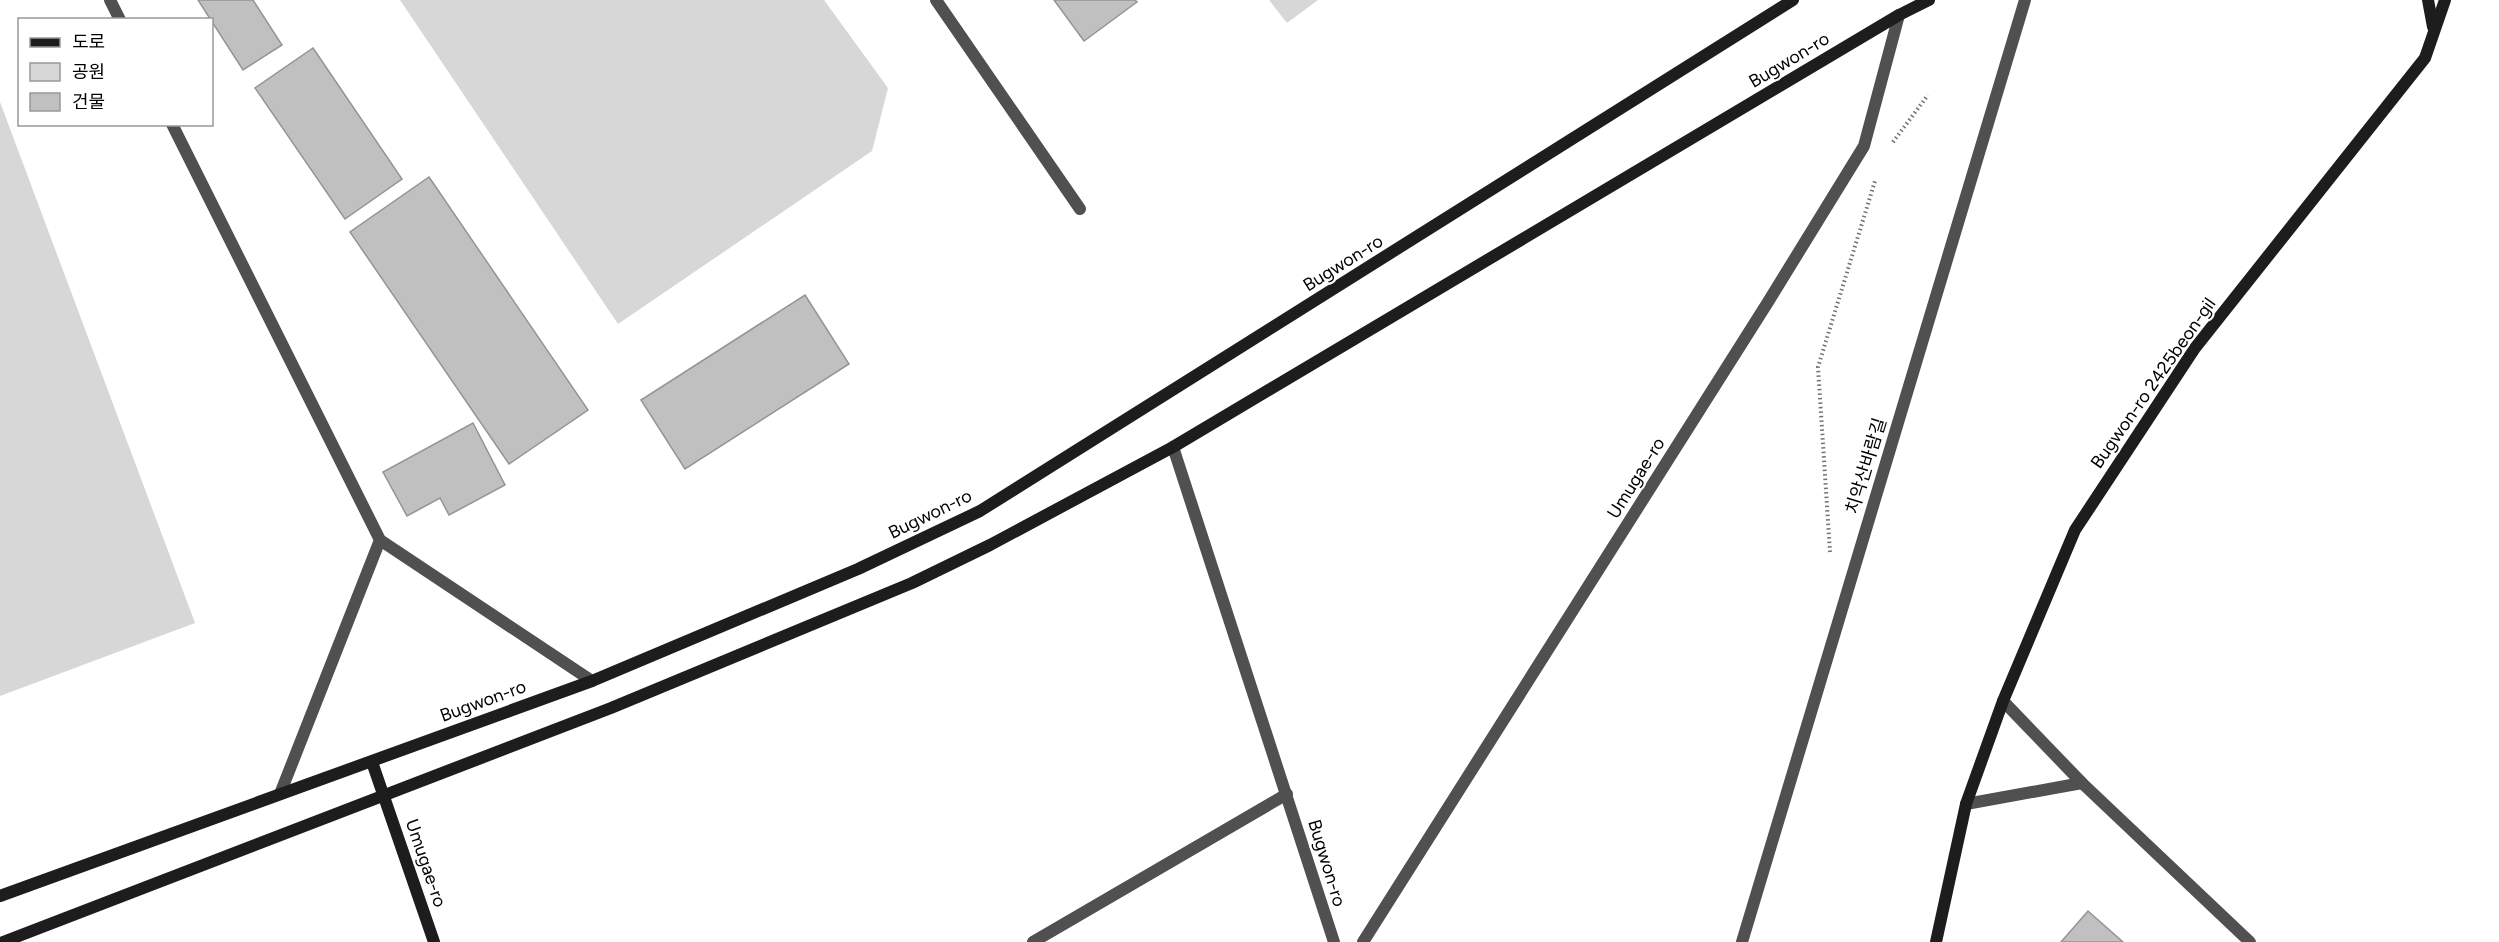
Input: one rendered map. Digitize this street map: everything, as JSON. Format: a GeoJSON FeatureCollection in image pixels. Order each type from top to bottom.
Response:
{"type":"FeatureCollection","features":[{"type":"Feature","properties":{"kind":"street"},"geometry":{"type":"LineString","coordinates":[[110,0],[119,18]]}},
{"type":"Feature","properties":{"kind":"street"},"geometry":{"type":"LineString","coordinates":[[936,0],[1080,209]]}},
{"type":"Feature","properties":{"kind":"street","name":"Bugwon-ro"},"geometry":{"type":"LineString","coordinates":[[0,896],[592,681],[858,569],[980,511],[1793,0]]}},
{"type":"Feature","properties":{"kind":"street","name":"Bugwon-ro"},"geometry":{"type":"LineString","coordinates":[[3,942],[611,708],[912,583],[990,545],[1173,447],[1899,15],[1929,0]]}},
{"type":"Feature","properties":{"kind":"street","name":"치악산바람길"},"geometry":{"type":"LineString","coordinates":[[1742,942],[2025,0]]}},
{"type":"Feature","properties":{"kind":"street"},"geometry":{"type":"LineString","coordinates":[[2428,0],[2433,27]]}},
{"type":"Feature","properties":{"kind":"street","name":"Bugwon-ro 2425beon-gil"},"geometry":{"type":"LineString","coordinates":[[2425,58],[2433,27],[2435,0]]}},
{"type":"Feature","properties":{"kind":"street","name":"Bugwon-ro 2425beon-gil"},"geometry":{"type":"LineString","coordinates":[[1936,942],[1966,804],[2003,701],[2075,530],[2195,348],[2425,58],[2445,0]]}},
{"type":"Feature","properties":{"kind":"street","name":"Umugae-ro"},"geometry":{"type":"LineString","coordinates":[[1363,942],[1768,302],[1864,146],[1899,15]]}},
{"type":"Feature","properties":{"kind":"street"},"geometry":{"type":"LineString","coordinates":[[173,126],[380,540],[592,681]]}},
{"type":"Feature","properties":{"kind":"street","name":"Bugwon-ro"},"geometry":{"type":"LineString","coordinates":[[1173,447],[1334,942]]}},
{"type":"Feature","properties":{"kind":"street"},"geometry":{"type":"LineString","coordinates":[[280,794],[380,540]]}},
{"type":"Feature","properties":{"kind":"street"},"geometry":{"type":"LineString","coordinates":[[2003,701],[2082,783],[2250,942]]}},
{"type":"Feature","properties":{"kind":"street","name":"Umugae-ro"},"geometry":{"type":"LineString","coordinates":[[372,762],[434,942]]}},
{"type":"Feature","properties":{"kind":"street"},"geometry":{"type":"LineString","coordinates":[[1966,804],[2082,783]]}},
{"type":"Feature","properties":{"kind":"street"},"geometry":{"type":"LineString","coordinates":[[1033,942],[1287,794]]}},
{"type":"Feature","properties":{"kind":"path"},"geometry":{"type":"LineString","coordinates":[[1890,147],[1928,95]]}},
{"type":"Feature","properties":{"kind":"path"},"geometry":{"type":"LineString","coordinates":[[1831,561],[1818,367],[1877,176]]}},
{"type":"Feature","properties":{"kind":"green space"},"geometry":{"type":"Polygon","coordinates":[[[400,0],[824,0],[888,88],[872,151],[618,324],[400,0]]]}},
{"type":"Feature","properties":{"kind":"green space"},"geometry":{"type":"Polygon","coordinates":[[[1269,0],[1318,0],[1287,23],[1269,0]]]}},
{"type":"Feature","properties":{"kind":"green space"},"geometry":{"type":"Polygon","coordinates":[[[0,102],[195,623],[0,696],[0,102]]]}},
{"type":"Feature","properties":{"kind":"building"},"geometry":{"type":"Polygon","coordinates":[[[198,0],[253,0],[282,45],[243,70],[213,23],[213,18],[210,18],[198,0]]]}},
{"type":"Feature","properties":{"kind":"building"},"geometry":{"type":"Polygon","coordinates":[[[1054,0],[1135,0],[1137,2],[1084,41],[1054,0]]]}},
{"type":"Feature","properties":{"kind":"building"},"geometry":{"type":"Polygon","coordinates":[[[313,48],[402,179],[345,219],[255,88],[313,48]]]}},
{"type":"Feature","properties":{"kind":"building"},"geometry":{"type":"Polygon","coordinates":[[[429,177],[588,410],[509,464],[350,232],[429,177]]]}},
{"type":"Feature","properties":{"kind":"building"},"geometry":{"type":"Polygon","coordinates":[[[805,295],[849,364],[685,469],[641,400],[805,295]]]}},
{"type":"Feature","properties":{"kind":"building"},"geometry":{"type":"Polygon","coordinates":[[[473,423],[505,485],[449,515],[440,498],[407,516],[383,472],[473,423]]]}},
{"type":"Feature","properties":{"kind":"building"},"geometry":{"type":"Polygon","coordinates":[[[2088,911],[2123,942],[2061,942],[2088,911]]]}}]}
